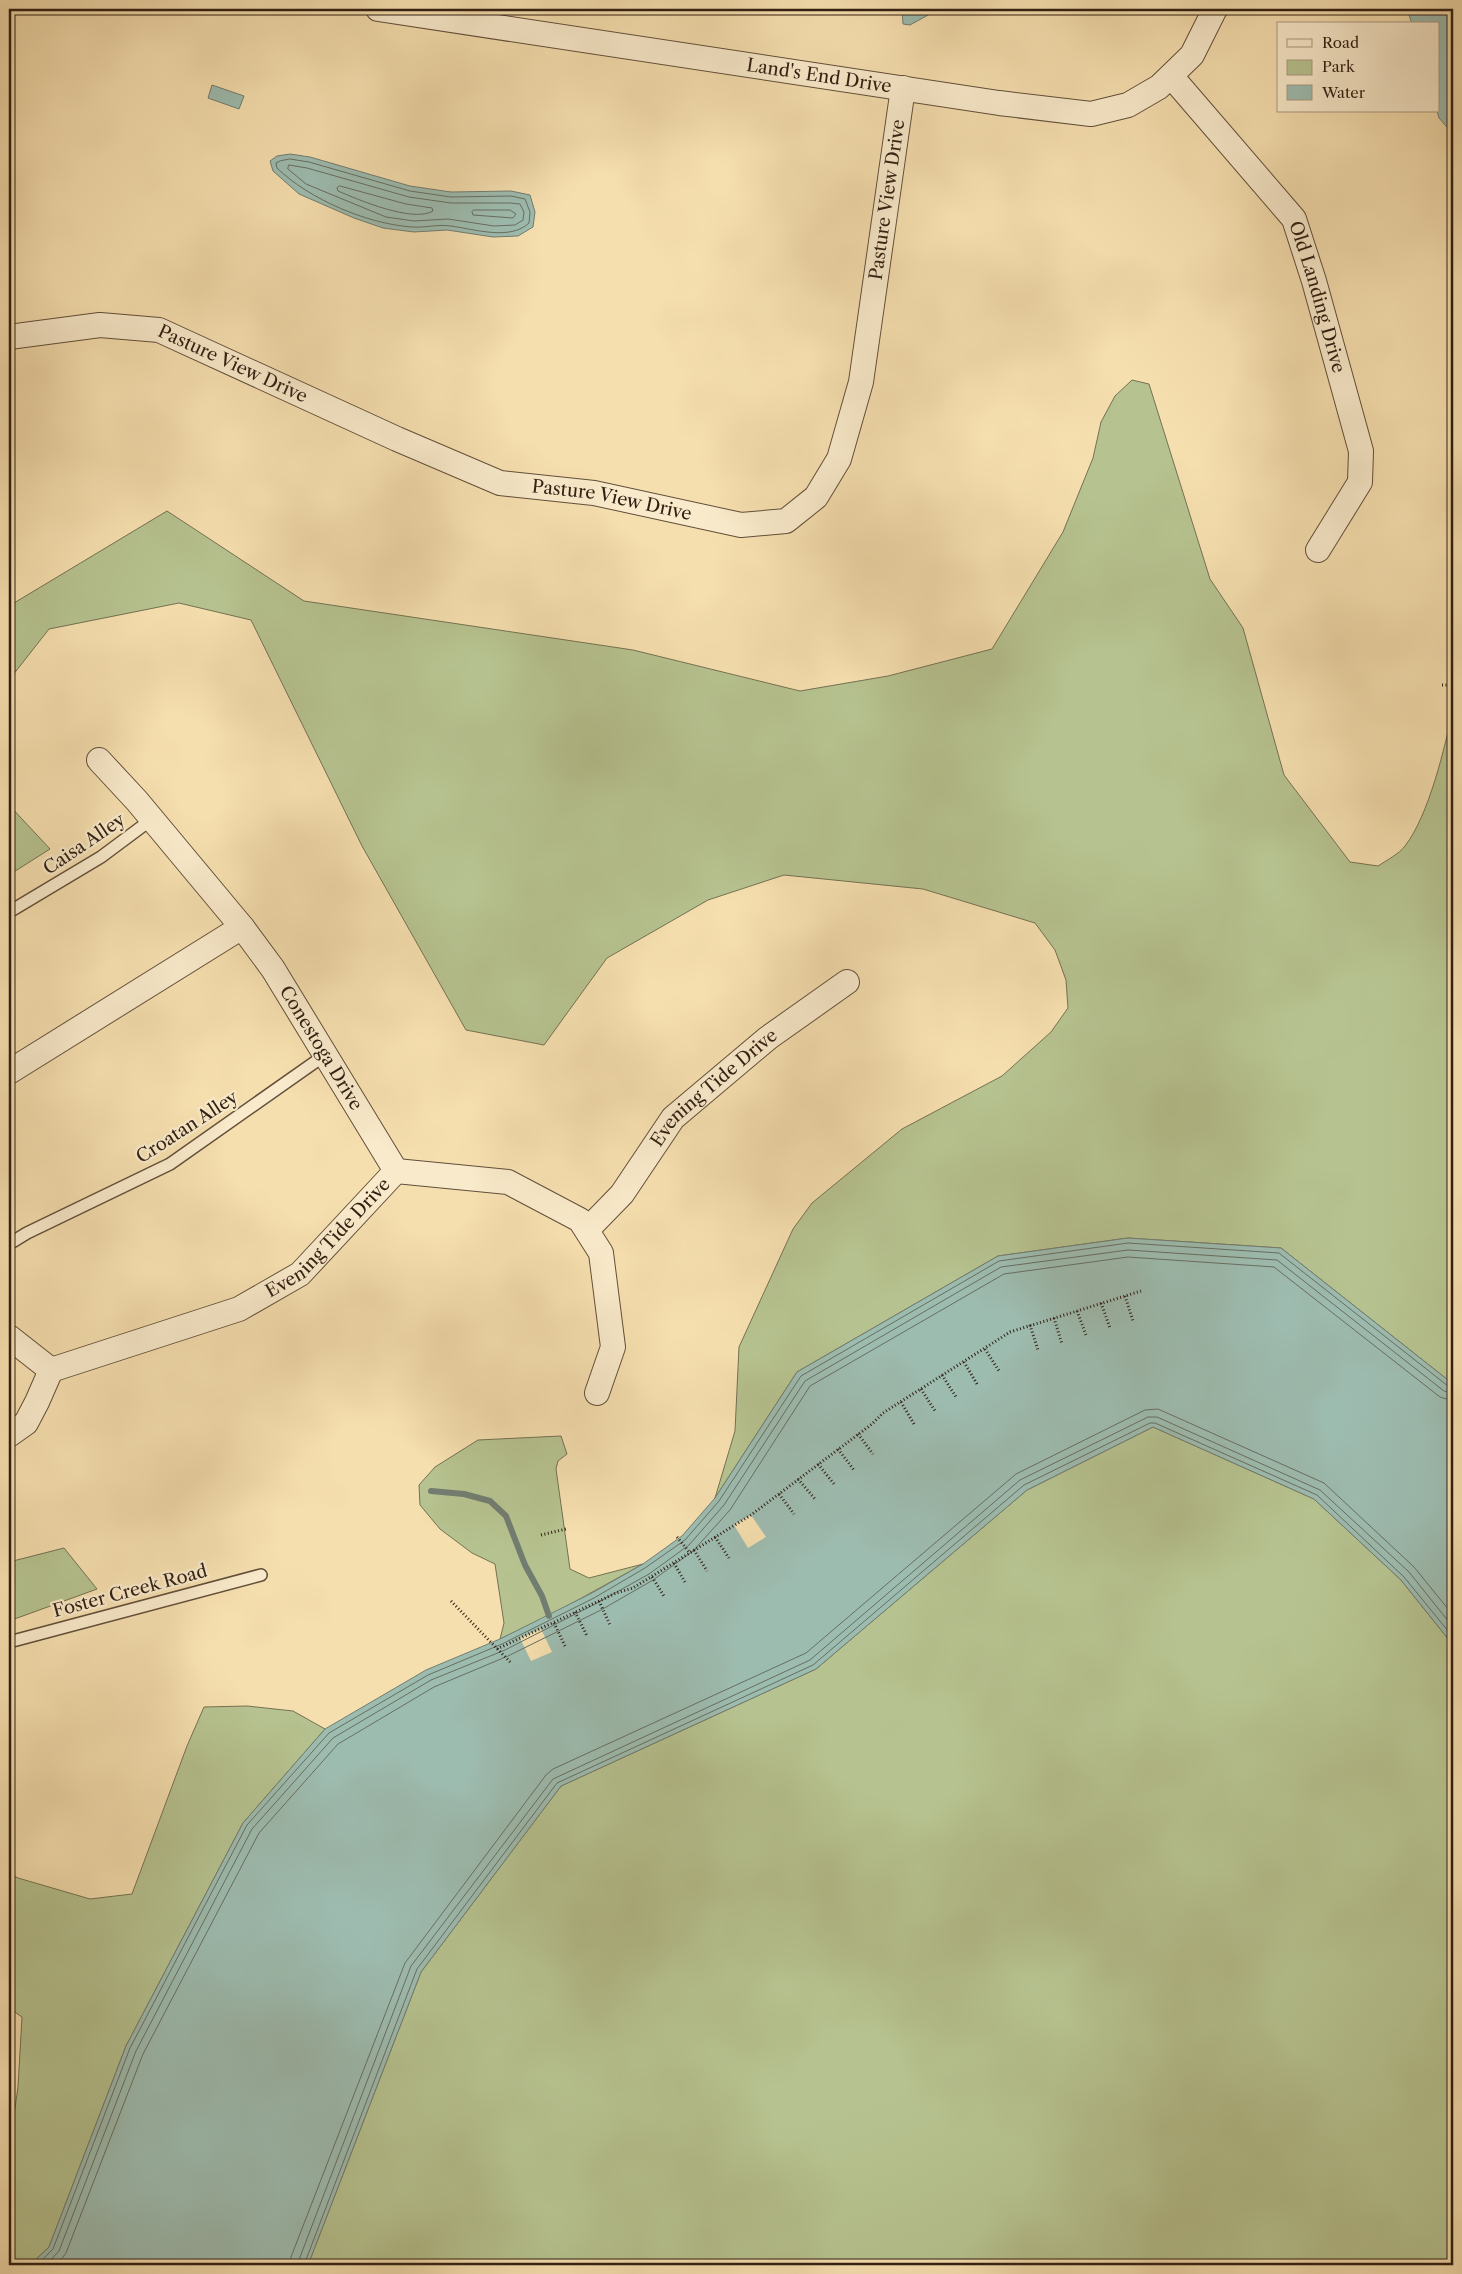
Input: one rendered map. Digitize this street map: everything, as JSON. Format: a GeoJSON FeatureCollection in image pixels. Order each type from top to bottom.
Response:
{"type":"FeatureCollection","features":[{"type":"Feature","properties":{"kind":"street","name":"Land's End Drive"},"geometry":{"type":"LineString","coordinates":[[378,9],[903,88],[1091,114],[1128,105],[1160,87],[1192,55],[1215,9]]}},
{"type":"Feature","properties":{"kind":"street","name":"Old Landing Drive"},"geometry":{"type":"LineString","coordinates":[[1171,76],[1294,219],[1314,280],[1361,451],[1360,482],[1318,550]]}},
{"type":"Feature","properties":{"kind":"street","name":"Pasture View Drive"},"geometry":{"type":"LineString","coordinates":[[9,337],[100,325],[159,330],[397,439],[500,483],[594,493],[741,525],[786,521],[816,497],[840,459],[861,382],[903,88]]}},
{"type":"Feature","properties":{"kind":"street","name":"Conestoga Drive"},"geometry":{"type":"LineString","coordinates":[[99,760],[152,819],[242,927],[273,969],[396,1171]]}},
{"type":"Feature","properties":{"kind":"street"},"geometry":{"type":"LineString","coordinates":[[9,1072],[242,927]]}},
{"type":"Feature","properties":{"kind":"street","name":"Evening Tide Drive"},"geometry":{"type":"LineString","coordinates":[[51,1370],[239,1309],[300,1274],[396,1171],[508,1182],[580,1220],[586,1230],[622,1194],[673,1118],[768,1038],[847,982]]}},
{"type":"Feature","properties":{"kind":"street"},"geometry":{"type":"LineString","coordinates":[[586,1230],[600,1253],[613,1347],[597,1394]]}},
{"type":"Feature","properties":{"kind":"street"},"geometry":{"type":"LineString","coordinates":[[9,1337],[51,1370],[26,1423],[9,1435]]}},
{"type":"Feature","properties":{"kind":"lane","name":"Caisa Alley"},"geometry":{"type":"LineString","coordinates":[[9,912],[101,857],[152,819]]}},
{"type":"Feature","properties":{"kind":"lane","name":"Croatan Alley"},"geometry":{"type":"LineString","coordinates":[[9,1244],[27,1233],[170,1164],[326,1055]]}},
{"type":"Feature","properties":{"kind":"lane","name":"Foster Creek Road"},"geometry":{"type":"LineString","coordinates":[[9,1642],[261,1576]]}},
{"type":"Feature","properties":{"kind":"path"},"geometry":{"type":"LineString","coordinates":[[1442,685],[1453,685]]}},
{"type":"Feature","properties":{"kind":"path"},"geometry":{"type":"LineString","coordinates":[[497,1649],[599,1601],[633,1588],[652,1577],[779,1494],[883,1413],[1010,1332],[1141,1291]]}},
{"type":"Feature","properties":{"kind":"path"},"geometry":{"type":"LineString","coordinates":[[1125,1296],[1133,1321]]}},
{"type":"Feature","properties":{"kind":"path"},"geometry":{"type":"LineString","coordinates":[[1101,1303],[1110,1328]]}},
{"type":"Feature","properties":{"kind":"path"},"geometry":{"type":"LineString","coordinates":[[1077,1311],[1086,1335]]}},
{"type":"Feature","properties":{"kind":"path"},"geometry":{"type":"LineString","coordinates":[[1054,1318],[1062,1344]]}},
{"type":"Feature","properties":{"kind":"path"},"geometry":{"type":"LineString","coordinates":[[1030,1326],[1038,1350]]}},
{"type":"Feature","properties":{"kind":"path"},"geometry":{"type":"LineString","coordinates":[[985,1348],[999,1371]]}},
{"type":"Feature","properties":{"kind":"path"},"geometry":{"type":"LineString","coordinates":[[964,1362],[977,1384]]}},
{"type":"Feature","properties":{"kind":"path"},"geometry":{"type":"LineString","coordinates":[[942,1375],[956,1397]]}},
{"type":"Feature","properties":{"kind":"path"},"geometry":{"type":"LineString","coordinates":[[921,1389],[934,1411]]}},
{"type":"Feature","properties":{"kind":"path"},"geometry":{"type":"LineString","coordinates":[[901,1402],[914,1424]]}},
{"type":"Feature","properties":{"kind":"path"},"geometry":{"type":"LineString","coordinates":[[858,1434],[873,1454]]}},
{"type":"Feature","properties":{"kind":"path"},"geometry":{"type":"LineString","coordinates":[[838,1449],[854,1470]]}},
{"type":"Feature","properties":{"kind":"path"},"geometry":{"type":"LineString","coordinates":[[818,1464],[834,1484]]}},
{"type":"Feature","properties":{"kind":"path"},"geometry":{"type":"LineString","coordinates":[[798,1479],[815,1499]]}},
{"type":"Feature","properties":{"kind":"path"},"geometry":{"type":"LineString","coordinates":[[779,1494],[794,1514]]}},
{"type":"Feature","properties":{"kind":"path"},"geometry":{"type":"LineString","coordinates":[[541,1536],[566,1529]]}},
{"type":"Feature","properties":{"kind":"path"},"geometry":{"type":"LineString","coordinates":[[677,1537],[690,1553]]}},
{"type":"Feature","properties":{"kind":"path"},"geometry":{"type":"LineString","coordinates":[[715,1537],[729,1558]]}},
{"type":"Feature","properties":{"kind":"path"},"geometry":{"type":"LineString","coordinates":[[694,1550],[706,1571]]}},
{"type":"Feature","properties":{"kind":"path"},"geometry":{"type":"LineString","coordinates":[[674,1563],[686,1584]]}},
{"type":"Feature","properties":{"kind":"path"},"geometry":{"type":"LineString","coordinates":[[652,1577],[664,1596]]}},
{"type":"Feature","properties":{"kind":"path"},"geometry":{"type":"LineString","coordinates":[[599,1601],[610,1625]]}},
{"type":"Feature","properties":{"kind":"path"},"geometry":{"type":"LineString","coordinates":[[451,1602],[511,1663]]}},
{"type":"Feature","properties":{"kind":"path"},"geometry":{"type":"LineString","coordinates":[[575,1612],[587,1636]]}},
{"type":"Feature","properties":{"kind":"path"},"geometry":{"type":"LineString","coordinates":[[554,1623],[565,1646]]}},
{"type":"Feature","properties":{"kind":"green space"},"geometry":{"type":"Polygon","coordinates":[[[1132,380],[1149,384],[1210,579],[1243,628],[1284,775],[1350,862],[1378,866],[1402,849],[1414,833],[1429,799],[1441,761],[1453,709],[1453,1384],[1281,1248],[1128,1238],[998,1256],[797,1372],[715,1498],[735,1431],[739,1347],[793,1229],[812,1203],[902,1129],[1002,1076],[1051,1032],[1068,1008],[1066,980],[1055,950],[1035,923],[923,889],[784,875],[708,900],[607,958],[544,1045],[466,1030],[362,846],[251,620],[179,603],[49,629],[9,680],[9,606],[167,511],[304,601],[633,650],[800,691],[888,676],[992,649],[1063,532],[1093,458],[1101,422],[1115,396],[1132,380]]]}},
{"type":"Feature","properties":{"kind":"green space"},"geometry":{"type":"Polygon","coordinates":[[[9,805],[50,849],[9,875],[9,805]]]}},
{"type":"Feature","properties":{"kind":"green space"},"geometry":{"type":"Polygon","coordinates":[[[1153,1427],[1314,1499],[1401,1580],[1453,1645],[1453,2265],[308,2265],[421,1972],[561,1786],[816,1669],[1027,1490],[1153,1427]]]}},
{"type":"Feature","properties":{"kind":"green space"},"geometry":{"type":"Polygon","coordinates":[[[561,1436],[567,1454],[558,1461],[556,1469],[570,1569],[589,1578],[643,1564],[549,1616],[500,1639],[504,1623],[495,1564],[472,1553],[440,1529],[420,1505],[419,1485],[435,1467],[478,1440],[561,1436]]]}},
{"type":"Feature","properties":{"kind":"green space"},"geometry":{"type":"Polygon","coordinates":[[[64,1548],[97,1589],[9,1621],[9,1562],[64,1548]]]}},
{"type":"Feature","properties":{"kind":"green space"},"geometry":{"type":"Polygon","coordinates":[[[247,1706],[293,1711],[325,1729],[243,1823],[126,2046],[49,2247],[30,2265],[9,2265],[9,2150],[18,2087],[22,2017],[9,2008],[9,1873],[18,1878],[90,1899],[132,1894],[187,1746],[204,1707],[247,1706]]]}},
{"type":"Feature","properties":{"kind":"water"},"geometry":{"type":"Polygon","coordinates":[[[902,9],[939,9],[910,25],[903,24],[902,9]]]}},
{"type":"Feature","properties":{"kind":"water"},"geometry":{"type":"Polygon","coordinates":[[[1407,9],[1453,9],[1453,134],[1439,118],[1437,112],[1440,112],[1440,22],[1411,22],[1407,9]]]}},
{"type":"Feature","properties":{"kind":"water"},"geometry":{"type":"Polygon","coordinates":[[[212,85],[244,96],[239,109],[208,98],[212,85]]]}},
{"type":"Feature","properties":{"kind":"water"},"geometry":{"type":"Polygon","coordinates":[[[290,154],[310,157],[410,186],[451,192],[511,191],[530,195],[535,212],[533,227],[518,236],[493,237],[447,230],[414,232],[383,228],[354,218],[299,194],[273,171],[270,161],[277,156],[290,154]]]}},
{"type":"Feature","properties":{"kind":"water"},"geometry":{"type":"Polygon","coordinates":[[[1128,1238],[1281,1248],[1453,1384],[1453,1645],[1401,1580],[1314,1499],[1153,1427],[1027,1490],[816,1669],[561,1786],[421,1972],[308,2265],[30,2265],[49,2247],[126,2046],[243,1823],[325,1729],[426,1670],[500,1639],[592,1593],[643,1564],[682,1536],[715,1498],[797,1372],[998,1256],[1128,1238]]]}},
{"type":"Feature","properties":{"kind":"pier"},"geometry":{"type":"Polygon","coordinates":[[[751,1515],[766,1537],[748,1548],[734,1525],[751,1515]]]}},
{"type":"Feature","properties":{"kind":"pier"},"geometry":{"type":"Polygon","coordinates":[[[541,1629],[552,1652],[531,1661],[520,1638],[541,1629]]]}},
{"type":"Feature","properties":{"kind":"waterway"},"geometry":{"type":"LineString","coordinates":[[431,1491],[464,1494],[490,1501],[506,1516],[525,1565],[542,1596],[549,1616]]}}]}
